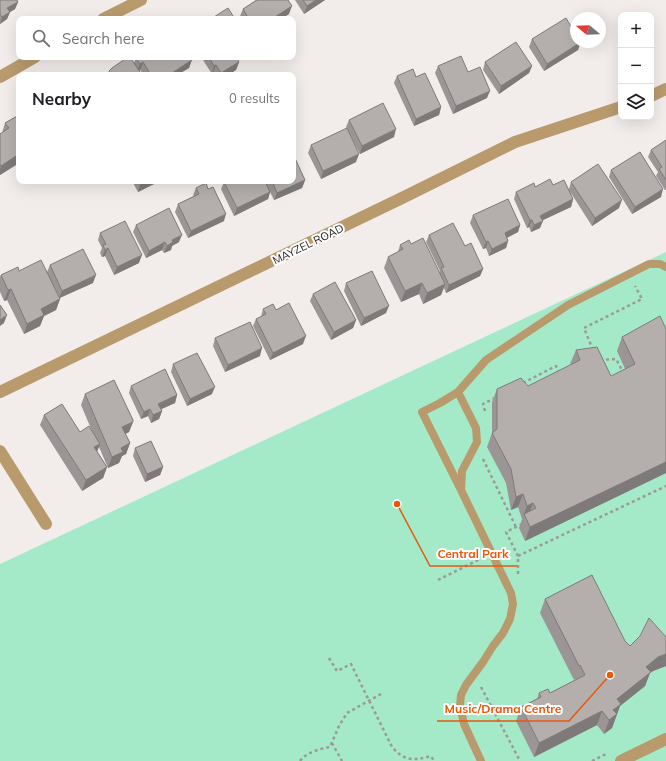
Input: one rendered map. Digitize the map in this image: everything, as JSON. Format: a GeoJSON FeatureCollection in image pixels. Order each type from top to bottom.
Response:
{"type":"FeatureCollection","features":[{"type":"Feature","properties":{"kind":"street"},"geometry":{"type":"LineString","coordinates":[[109,16],[141,0]]}},
{"type":"Feature","properties":{"kind":"street"},"geometry":{"type":"LineString","coordinates":[[0,77],[30,60]]}},
{"type":"Feature","properties":{"kind":"street"},"geometry":{"type":"LineString","coordinates":[[654,95],[666,89]]}},
{"type":"Feature","properties":{"kind":"street","name":"MAYZEL ROAD"},"geometry":{"type":"LineString","coordinates":[[0,392],[515,142],[618,109]]}},
{"type":"Feature","properties":{"kind":"street"},"geometry":{"type":"LineString","coordinates":[[0,451],[46,524]]}},
{"type":"Feature","properties":{"kind":"street"},"geometry":{"type":"LineString","coordinates":[[621,761],[666,739]]}},
{"type":"Feature","properties":{"kind":"lane"},"geometry":{"type":"LineString","coordinates":[[481,761],[464,724],[460,706],[461,696],[466,685],[484,662],[492,646],[503,633],[510,619],[512,604],[511,593],[422,412],[458,392],[486,360],[568,305],[649,264],[660,264],[666,267]]}},
{"type":"Feature","properties":{"kind":"lane"},"geometry":{"type":"LineString","coordinates":[[458,392],[476,428],[477,442],[462,471],[461,490]]}},
{"type":"Feature","properties":{"kind":"path"},"geometry":{"type":"LineString","coordinates":[[595,353],[584,328],[642,299],[634,284]]}},
{"type":"Feature","properties":{"kind":"path"},"geometry":{"type":"LineString","coordinates":[[598,360],[616,359],[623,373]]}},
{"type":"Feature","properties":{"kind":"path"},"geometry":{"type":"LineString","coordinates":[[523,383],[556,366],[560,376]]}},
{"type":"Feature","properties":{"kind":"path"},"geometry":{"type":"LineString","coordinates":[[486,416],[483,404],[496,397]]}},
{"type":"Feature","properties":{"kind":"path"},"geometry":{"type":"LineString","coordinates":[[483,451],[483,459],[516,527]]}},
{"type":"Feature","properties":{"kind":"path"},"geometry":{"type":"LineString","coordinates":[[518,556],[666,486]]}},
{"type":"Feature","properties":{"kind":"path"},"geometry":{"type":"LineString","coordinates":[[518,576],[518,556],[506,532],[523,524]]}},
{"type":"Feature","properties":{"kind":"path"},"geometry":{"type":"LineString","coordinates":[[438,580],[492,553]]}},
{"type":"Feature","properties":{"kind":"path"},"geometry":{"type":"LineString","coordinates":[[329,658],[337,671],[351,664],[392,747],[398,754],[411,760],[418,761],[431,756],[434,761]]}},
{"type":"Feature","properties":{"kind":"path"},"geometry":{"type":"LineString","coordinates":[[484,681],[480,687],[520,761]]}},
{"type":"Feature","properties":{"kind":"path"},"geometry":{"type":"LineString","coordinates":[[300,761],[316,749],[330,746],[347,713],[381,694]]}},
{"type":"Feature","properties":{"kind":"path"},"geometry":{"type":"LineString","coordinates":[[332,743],[342,761]]}},
{"type":"Feature","properties":{"kind":"green space"},"geometry":{"type":"Polygon","coordinates":[[[666,252],[666,761],[0,761],[0,564],[666,252]]]}},
{"type":"Feature","properties":{"kind":"building"},"geometry":{"type":"Polygon","coordinates":[[[0,0],[17,0],[18,2],[7,8],[10,12],[2,17],[0,14],[0,0]]]}},
{"type":"Feature","properties":{"kind":"building"},"geometry":{"type":"Polygon","coordinates":[[[257,0],[288,0],[292,6],[277,16],[247,16],[243,9],[257,0]]]}},
{"type":"Feature","properties":{"kind":"building"},"geometry":{"type":"Polygon","coordinates":[[[303,0],[316,0],[307,6],[303,0]]]}},
{"type":"Feature","properties":{"kind":"building"},"geometry":{"type":"Polygon","coordinates":[[[228,8],[233,16],[216,16],[228,8]]]}},
{"type":"Feature","properties":{"kind":"building"},"geometry":{"type":"Polygon","coordinates":[[[566,18],[570,25],[570,48],[572,48],[547,64],[532,39],[566,18]]]}},
{"type":"Feature","properties":{"kind":"building"},"geometry":{"type":"Polygon","coordinates":[[[516,42],[532,66],[501,86],[485,62],[516,42]]]}},
{"type":"Feature","properties":{"kind":"building"},"geometry":{"type":"Polygon","coordinates":[[[461,56],[468,72],[480,67],[490,91],[456,106],[438,66],[461,56]]]}},
{"type":"Feature","properties":{"kind":"building"},"geometry":{"type":"Polygon","coordinates":[[[124,60],[132,60],[140,72],[110,72],[112,68],[124,60]]]}},
{"type":"Feature","properties":{"kind":"building"},"geometry":{"type":"Polygon","coordinates":[[[137,60],[192,60],[174,72],[149,72],[143,62],[140,64],[137,60]]]}},
{"type":"Feature","properties":{"kind":"building"},"geometry":{"type":"Polygon","coordinates":[[[211,60],[238,60],[239,62],[223,72],[220,72],[216,65],[214,66],[211,60]]]}},
{"type":"Feature","properties":{"kind":"building"},"geometry":{"type":"Polygon","coordinates":[[[413,69],[416,77],[425,73],[441,107],[416,119],[397,76],[413,69]]]}},
{"type":"Feature","properties":{"kind":"building"},"geometry":{"type":"Polygon","coordinates":[[[383,103],[396,129],[362,146],[349,120],[383,103]]]}},
{"type":"Feature","properties":{"kind":"building"},"geometry":{"type":"Polygon","coordinates":[[[16,117],[16,156],[1,166],[0,134],[9,128],[5,123],[16,117]]]}},
{"type":"Feature","properties":{"kind":"building"},"geometry":{"type":"Polygon","coordinates":[[[347,128],[359,154],[323,171],[311,145],[347,128]]]}},
{"type":"Feature","properties":{"kind":"building"},"geometry":{"type":"Polygon","coordinates":[[[666,140],[666,180],[659,169],[662,167],[651,150],[666,140]]]}},
{"type":"Feature","properties":{"kind":"building"},"geometry":{"type":"Polygon","coordinates":[[[640,152],[663,189],[635,207],[611,170],[640,152]]]}},
{"type":"Feature","properties":{"kind":"building"},"geometry":{"type":"Polygon","coordinates":[[[296,160],[305,180],[277,193],[273,184],[296,184],[296,160]]]}},
{"type":"Feature","properties":{"kind":"building"},"geometry":{"type":"Polygon","coordinates":[[[598,164],[622,200],[595,218],[571,182],[598,164]]]}},
{"type":"Feature","properties":{"kind":"building"},"geometry":{"type":"Polygon","coordinates":[[[550,179],[553,185],[564,180],[573,199],[540,216],[543,221],[534,225],[516,192],[534,183],[535,187],[550,179]]]}},
{"type":"Feature","properties":{"kind":"building"},"geometry":{"type":"Polygon","coordinates":[[[204,184],[206,184],[208,189],[213,187],[226,214],[191,231],[178,204],[199,194],[196,188],[204,184]]]}},
{"type":"Feature","properties":{"kind":"building"},"geometry":{"type":"Polygon","coordinates":[[[225,184],[266,184],[270,192],[237,208],[225,184]]]}},
{"type":"Feature","properties":{"kind":"building"},"geometry":{"type":"Polygon","coordinates":[[[508,199],[520,225],[505,233],[508,241],[492,249],[488,241],[486,242],[473,215],[508,199]]]}},
{"type":"Feature","properties":{"kind":"building"},"geometry":{"type":"Polygon","coordinates":[[[169,208],[182,235],[172,240],[173,242],[167,246],[165,242],[149,251],[136,225],[169,208]]]}},
{"type":"Feature","properties":{"kind":"building"},"geometry":{"type":"Polygon","coordinates":[[[125,221],[142,255],[117,267],[108,248],[105,250],[103,245],[106,244],[100,233],[125,221]]]}},
{"type":"Feature","properties":{"kind":"building"},"geometry":{"type":"Polygon","coordinates":[[[453,223],[465,246],[471,243],[483,269],[449,285],[441,268],[444,267],[429,235],[453,223]]]}},
{"type":"Feature","properties":{"kind":"building"},"geometry":{"type":"Polygon","coordinates":[[[423,238],[445,284],[427,293],[422,283],[405,291],[388,257],[403,249],[400,245],[409,240],[411,244],[423,238]]]}},
{"type":"Feature","properties":{"kind":"building"},"geometry":{"type":"Polygon","coordinates":[[[83,249],[96,275],[62,291],[50,265],[83,249]]]}},
{"type":"Feature","properties":{"kind":"building"},"geometry":{"type":"Polygon","coordinates":[[[41,260],[60,299],[41,309],[44,315],[27,324],[11,289],[8,290],[1,275],[18,267],[19,271],[41,260]]]}},
{"type":"Feature","properties":{"kind":"building"},"geometry":{"type":"Polygon","coordinates":[[[372,271],[389,306],[364,318],[346,283],[372,271]]]}},
{"type":"Feature","properties":{"kind":"building"},"geometry":{"type":"Polygon","coordinates":[[[335,282],[356,320],[334,332],[313,294],[335,282]]]}},
{"type":"Feature","properties":{"kind":"building"},"geometry":{"type":"Polygon","coordinates":[[[289,303],[306,336],[273,353],[256,319],[266,314],[263,309],[273,304],[276,310],[289,303]]]}},
{"type":"Feature","properties":{"kind":"building"},"geometry":{"type":"Polygon","coordinates":[[[0,305],[7,315],[0,320],[0,305]]]}},
{"type":"Feature","properties":{"kind":"building"},"geometry":{"type":"Polygon","coordinates":[[[660,316],[666,329],[666,462],[530,527],[524,514],[536,508],[533,503],[527,506],[523,494],[516,497],[511,469],[492,433],[497,429],[497,389],[521,378],[528,386],[580,360],[576,350],[597,347],[611,376],[635,364],[622,337],[660,316]]]}},
{"type":"Feature","properties":{"kind":"building"},"geometry":{"type":"Polygon","coordinates":[[[250,322],[262,348],[228,365],[215,338],[250,322]]]}},
{"type":"Feature","properties":{"kind":"building"},"geometry":{"type":"Polygon","coordinates":[[[197,353],[215,387],[190,399],[173,364],[197,353]]]}},
{"type":"Feature","properties":{"kind":"building"},"geometry":{"type":"Polygon","coordinates":[[[165,369],[177,395],[158,404],[162,411],[153,415],[150,409],[144,412],[131,386],[165,369]]]}},
{"type":"Feature","properties":{"kind":"building"},"geometry":{"type":"Polygon","coordinates":[[[114,380],[133,422],[122,427],[130,443],[121,448],[123,452],[112,457],[85,394],[114,380]]]}},
{"type":"Feature","properties":{"kind":"building"},"geometry":{"type":"Polygon","coordinates":[[[62,404],[80,432],[89,426],[100,444],[94,447],[107,467],[86,480],[44,415],[62,404]]]}},
{"type":"Feature","properties":{"kind":"building"},"geometry":{"type":"Polygon","coordinates":[[[151,441],[163,467],[147,474],[135,448],[151,441]]]}},
{"type":"Feature","properties":{"kind":"building"},"geometry":{"type":"Polygon","coordinates":[[[592,575],[625,641],[630,646],[640,636],[649,618],[666,637],[666,654],[658,657],[646,667],[651,672],[617,699],[621,704],[613,710],[617,714],[609,720],[602,711],[539,743],[521,707],[541,697],[539,693],[548,689],[550,693],[585,675],[545,599],[592,575]]]}},
{"type":"Feature","properties":{"kind":"place","name":"Central Park"},"geometry":{"type":"Point","coordinates":[397,504]}},
{"type":"Feature","properties":{"kind":"place","name":"Music/Drama Centre"},"geometry":{"type":"Point","coordinates":[610,675]}}]}
